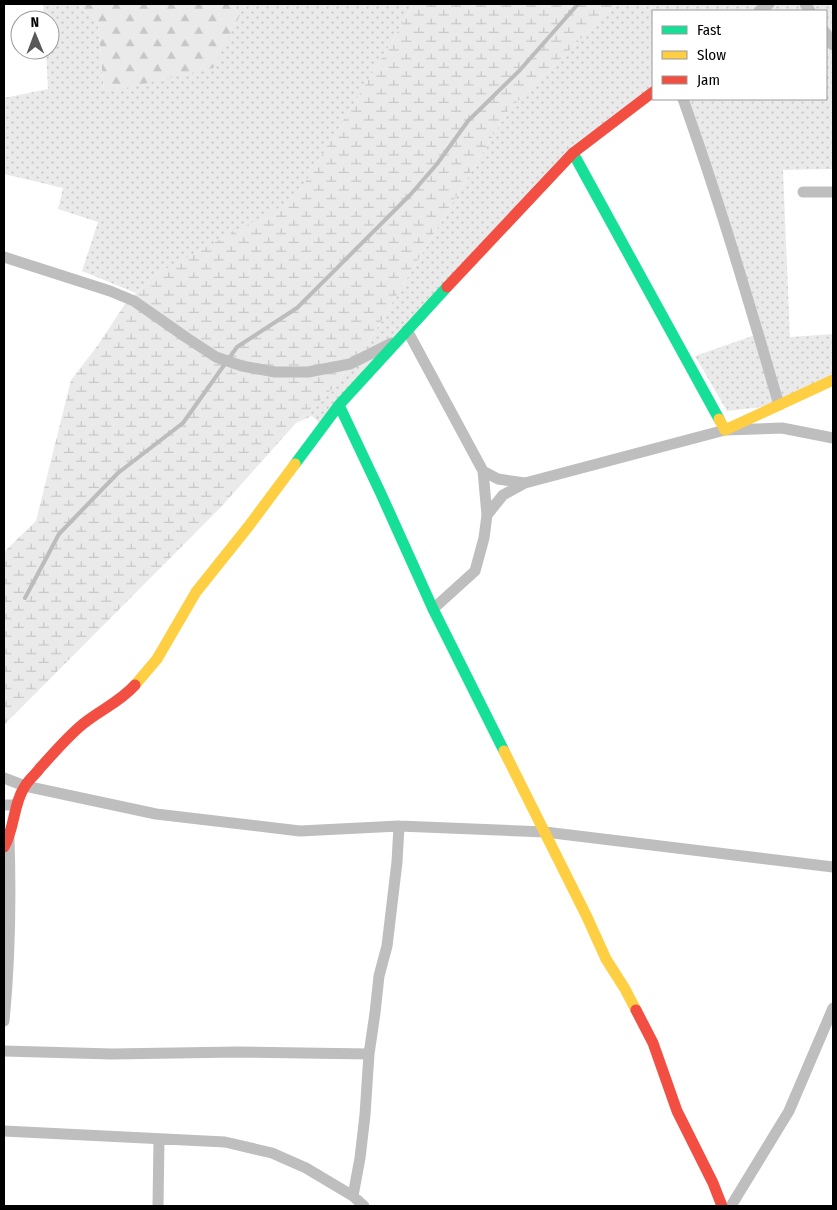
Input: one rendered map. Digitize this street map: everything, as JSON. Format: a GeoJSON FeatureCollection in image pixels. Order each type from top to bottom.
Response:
{"type":"FeatureCollection","features":[{"type":"Feature","properties":{"kind":"street"},"geometry":{"type":"LineString","coordinates":[[4,1022],[11,884],[6,843],[17,805],[25,786],[83,724],[130,690],[157,658],[196,592],[248,527],[339,405],[573,153],[652,93]]}},
{"type":"Feature","properties":{"kind":"street"},"geometry":{"type":"LineString","coordinates":[[683,100],[708,167],[780,405]]}},
{"type":"Feature","properties":{"kind":"street"},"geometry":{"type":"LineString","coordinates":[[573,153],[725,430]]}},
{"type":"Feature","properties":{"kind":"street"},"geometry":{"type":"LineString","coordinates":[[803,192],[833,192]]}},
{"type":"Feature","properties":{"kind":"street"},"geometry":{"type":"LineString","coordinates":[[4,257],[110,291],[134,301],[216,357],[242,366],[275,372],[308,372],[350,364],[398,340]]}},
{"type":"Feature","properties":{"kind":"street"},"geometry":{"type":"LineString","coordinates":[[407,330],[483,472],[487,515],[484,538],[475,571],[433,609]]}},
{"type":"Feature","properties":{"kind":"street"},"geometry":{"type":"LineString","coordinates":[[487,515],[503,495],[525,483],[725,430],[833,380]]}},
{"type":"Feature","properties":{"kind":"street"},"geometry":{"type":"LineString","coordinates":[[339,405],[433,609],[545,832],[606,959],[625,989],[653,1043],[677,1110],[713,1183],[722,1206]]}},
{"type":"Feature","properties":{"kind":"street"},"geometry":{"type":"LineString","coordinates":[[725,430],[782,428],[833,438]]}},
{"type":"Feature","properties":{"kind":"street"},"geometry":{"type":"LineString","coordinates":[[483,472],[498,478],[525,483]]}},
{"type":"Feature","properties":{"kind":"street"},"geometry":{"type":"LineString","coordinates":[[4,778],[25,786],[156,814],[300,831],[399,826],[545,832],[833,867]]}},
{"type":"Feature","properties":{"kind":"street"},"geometry":{"type":"LineString","coordinates":[[4,805],[17,805]]}},
{"type":"Feature","properties":{"kind":"street"},"geometry":{"type":"LineString","coordinates":[[353,1196],[366,1115],[369,1054],[379,976],[388,937],[397,862],[399,826]]}},
{"type":"Feature","properties":{"kind":"street"},"geometry":{"type":"LineString","coordinates":[[731,1206],[789,1112],[833,1008]]}},
{"type":"Feature","properties":{"kind":"street"},"geometry":{"type":"LineString","coordinates":[[4,1051],[112,1054],[238,1052],[369,1054]]}},
{"type":"Feature","properties":{"kind":"street"},"geometry":{"type":"LineString","coordinates":[[4,1131],[225,1142],[272,1153],[306,1168],[353,1196],[364,1206]]}},
{"type":"Feature","properties":{"kind":"street"},"geometry":{"type":"LineString","coordinates":[[158,1206],[159,1139]]}},
{"type":"Feature","properties":{"kind":"green space"},"geometry":{"type":"Polygon","coordinates":[[[43,4],[76,4],[98,21],[104,92],[240,15],[231,4],[413,4],[295,200],[155,275],[136,293],[82,271],[98,222],[58,209],[63,188],[4,174],[4,98],[48,89],[47,60],[60,60],[60,10],[43,10],[43,4]]]}},
{"type":"Feature","properties":{"kind":"green space"},"geometry":{"type":"Polygon","coordinates":[[[76,4],[231,4],[240,15],[213,68],[104,93],[98,21],[76,4]]]}},
{"type":"Feature","properties":{"kind":"green space"},"geometry":{"type":"Polygon","coordinates":[[[413,4],[616,4],[507,112],[371,338],[332,389],[296,423],[221,507],[4,725],[4,552],[36,521],[71,380],[98,345],[125,304],[155,275],[295,199],[413,4]]]}},
{"type":"Feature","properties":{"kind":"green space"},"geometry":{"type":"Polygon","coordinates":[[[616,4],[833,4],[833,169],[783,170],[790,337],[833,334],[833,376],[779,405],[727,411],[695,356],[758,334],[683,100],[827,100],[827,10],[652,10],[652,93],[573,153],[323,426],[312,416],[296,423],[332,389],[371,338],[507,112],[616,4]]]}},
{"type":"Feature","properties":{"kind":"waterway"},"geometry":{"type":"LineString","coordinates":[[25,598],[59,534],[118,473],[183,423],[237,347],[297,308],[411,194],[437,164],[468,121],[520,70],[578,4]]}},
{"type":"Feature","properties":{"kind":"traffic: fast"},"geometry":{"type":"LineString","coordinates":[[573,153],[719,419]]}},
{"type":"Feature","properties":{"kind":"traffic: fast"},"geometry":{"type":"LineString","coordinates":[[295,464],[339,405],[447,287]]}},
{"type":"Feature","properties":{"kind":"traffic: fast"},"geometry":{"type":"LineString","coordinates":[[339,405],[433,609],[504,751]]}},
{"type":"Feature","properties":{"kind":"traffic: slow"},"geometry":{"type":"LineString","coordinates":[[719,419],[725,430],[833,380]]}},
{"type":"Feature","properties":{"kind":"traffic: slow"},"geometry":{"type":"LineString","coordinates":[[135,685],[157,659],[196,592],[295,464]]}},
{"type":"Feature","properties":{"kind":"traffic: slow"},"geometry":{"type":"LineString","coordinates":[[504,751],[606,959],[636,1010]]}},
{"type":"Feature","properties":{"kind":"traffic: jam"},"geometry":{"type":"LineString","coordinates":[[447,287],[573,153],[652,93]]}},
{"type":"Feature","properties":{"kind":"traffic: jam"},"geometry":{"type":"LineString","coordinates":[[4,847],[8,840],[18,800],[28,781],[77,729],[123,696],[135,685]]}},
{"type":"Feature","properties":{"kind":"traffic: jam"},"geometry":{"type":"LineString","coordinates":[[636,1010],[653,1043],[677,1111],[713,1183],[722,1206]]}}]}
